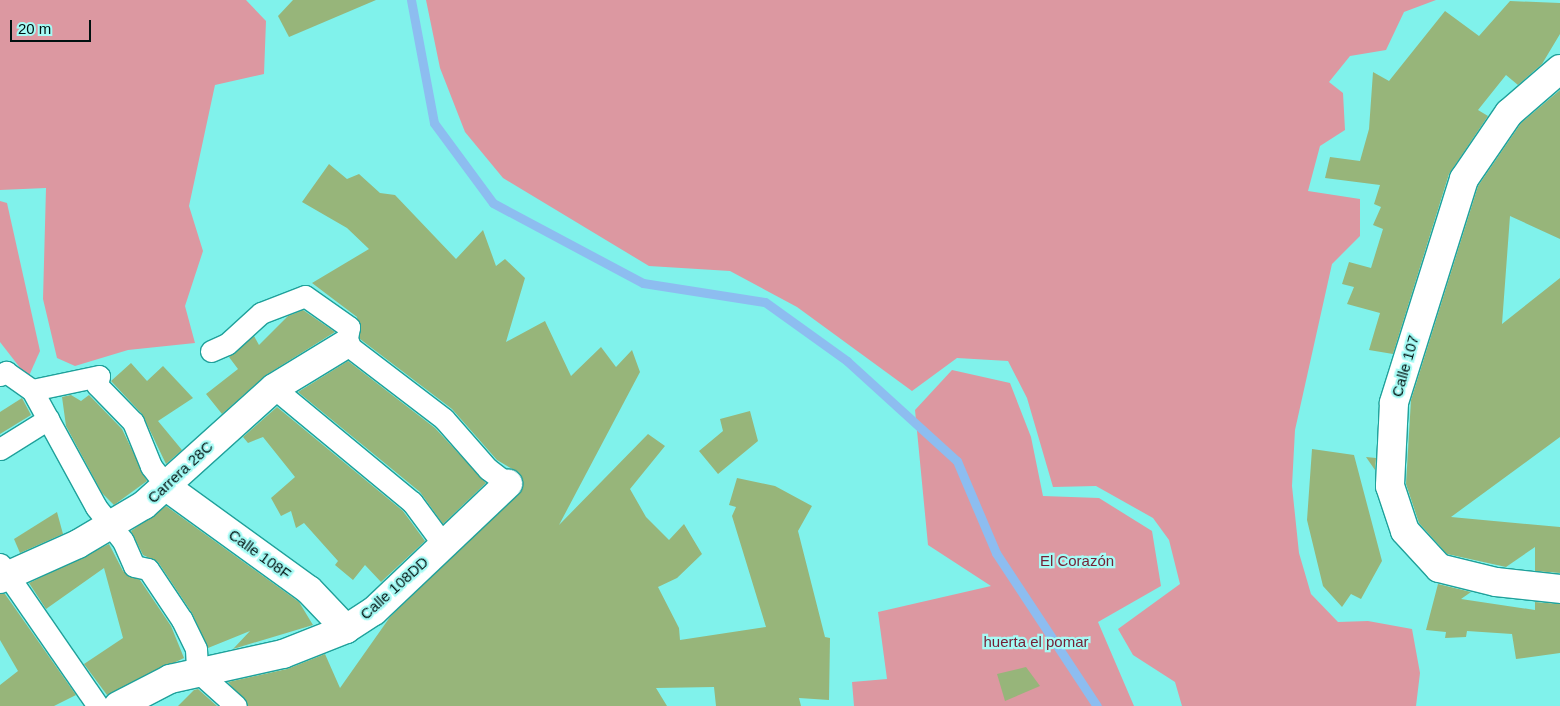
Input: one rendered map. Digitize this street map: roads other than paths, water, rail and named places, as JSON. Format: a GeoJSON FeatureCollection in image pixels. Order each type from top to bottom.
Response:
{"type":"FeatureCollection","features":[{"type":"Feature","properties":{"kind":"street","name":"Calle 107"},"geometry":{"type":"LineString","coordinates":[[1560,69],[1509,113],[1464,179],[1394,402],[1390,486],[1405,531],[1440,568],[1496,582],[1560,589]]}},
{"type":"Feature","properties":{"kind":"street"},"geometry":{"type":"LineString","coordinates":[[211,351],[228,344],[261,313],[305,296],[349,327],[346,344],[444,419],[488,469],[508,484]]}},
{"type":"Feature","properties":{"kind":"street","name":"Carrera 28C"},"geometry":{"type":"LineString","coordinates":[[2,573],[109,527],[168,488],[232,423],[274,388],[346,344]]}},
{"type":"Feature","properties":{"kind":"street"},"geometry":{"type":"LineString","coordinates":[[0,375],[6,372],[32,390],[109,527],[123,541],[134,566],[148,569],[182,620],[196,649],[198,671],[236,706]]}},
{"type":"Feature","properties":{"kind":"street"},"geometry":{"type":"LineString","coordinates":[[32,390],[99,376],[97,385],[133,422],[150,466],[168,488]]}},
{"type":"Feature","properties":{"kind":"street"},"geometry":{"type":"LineString","coordinates":[[274,388],[412,502],[443,544]]}},
{"type":"Feature","properties":{"kind":"street"},"geometry":{"type":"LineString","coordinates":[[0,450],[48,419]]}},
{"type":"Feature","properties":{"kind":"street","name":"Calle 108DD"},"geometry":{"type":"LineString","coordinates":[[118,706],[163,682],[198,671],[283,654],[346,628],[374,611],[508,484]]}},
{"type":"Feature","properties":{"kind":"street","name":"Calle 108F"},"geometry":{"type":"LineString","coordinates":[[168,488],[309,590],[346,628]]}},
{"type":"Feature","properties":{"kind":"street"},"geometry":{"type":"LineString","coordinates":[[2,573],[98,706]]}},
{"type":"Feature","properties":{"kind":"waterway"},"geometry":{"type":"LineString","coordinates":[[411,0],[434,123],[493,203],[643,283],[765,302],[847,361],[957,461],[996,553],[1097,706]]}},
{"type":"Feature","properties":{"kind":"park label","name":"El Corazón"},"geometry":{"type":"Point","coordinates":[1077,561]}},
{"type":"Feature","properties":{"kind":"park label","name":"huerta el pomar"},"geometry":{"type":"Point","coordinates":[1036,642]}}]}
